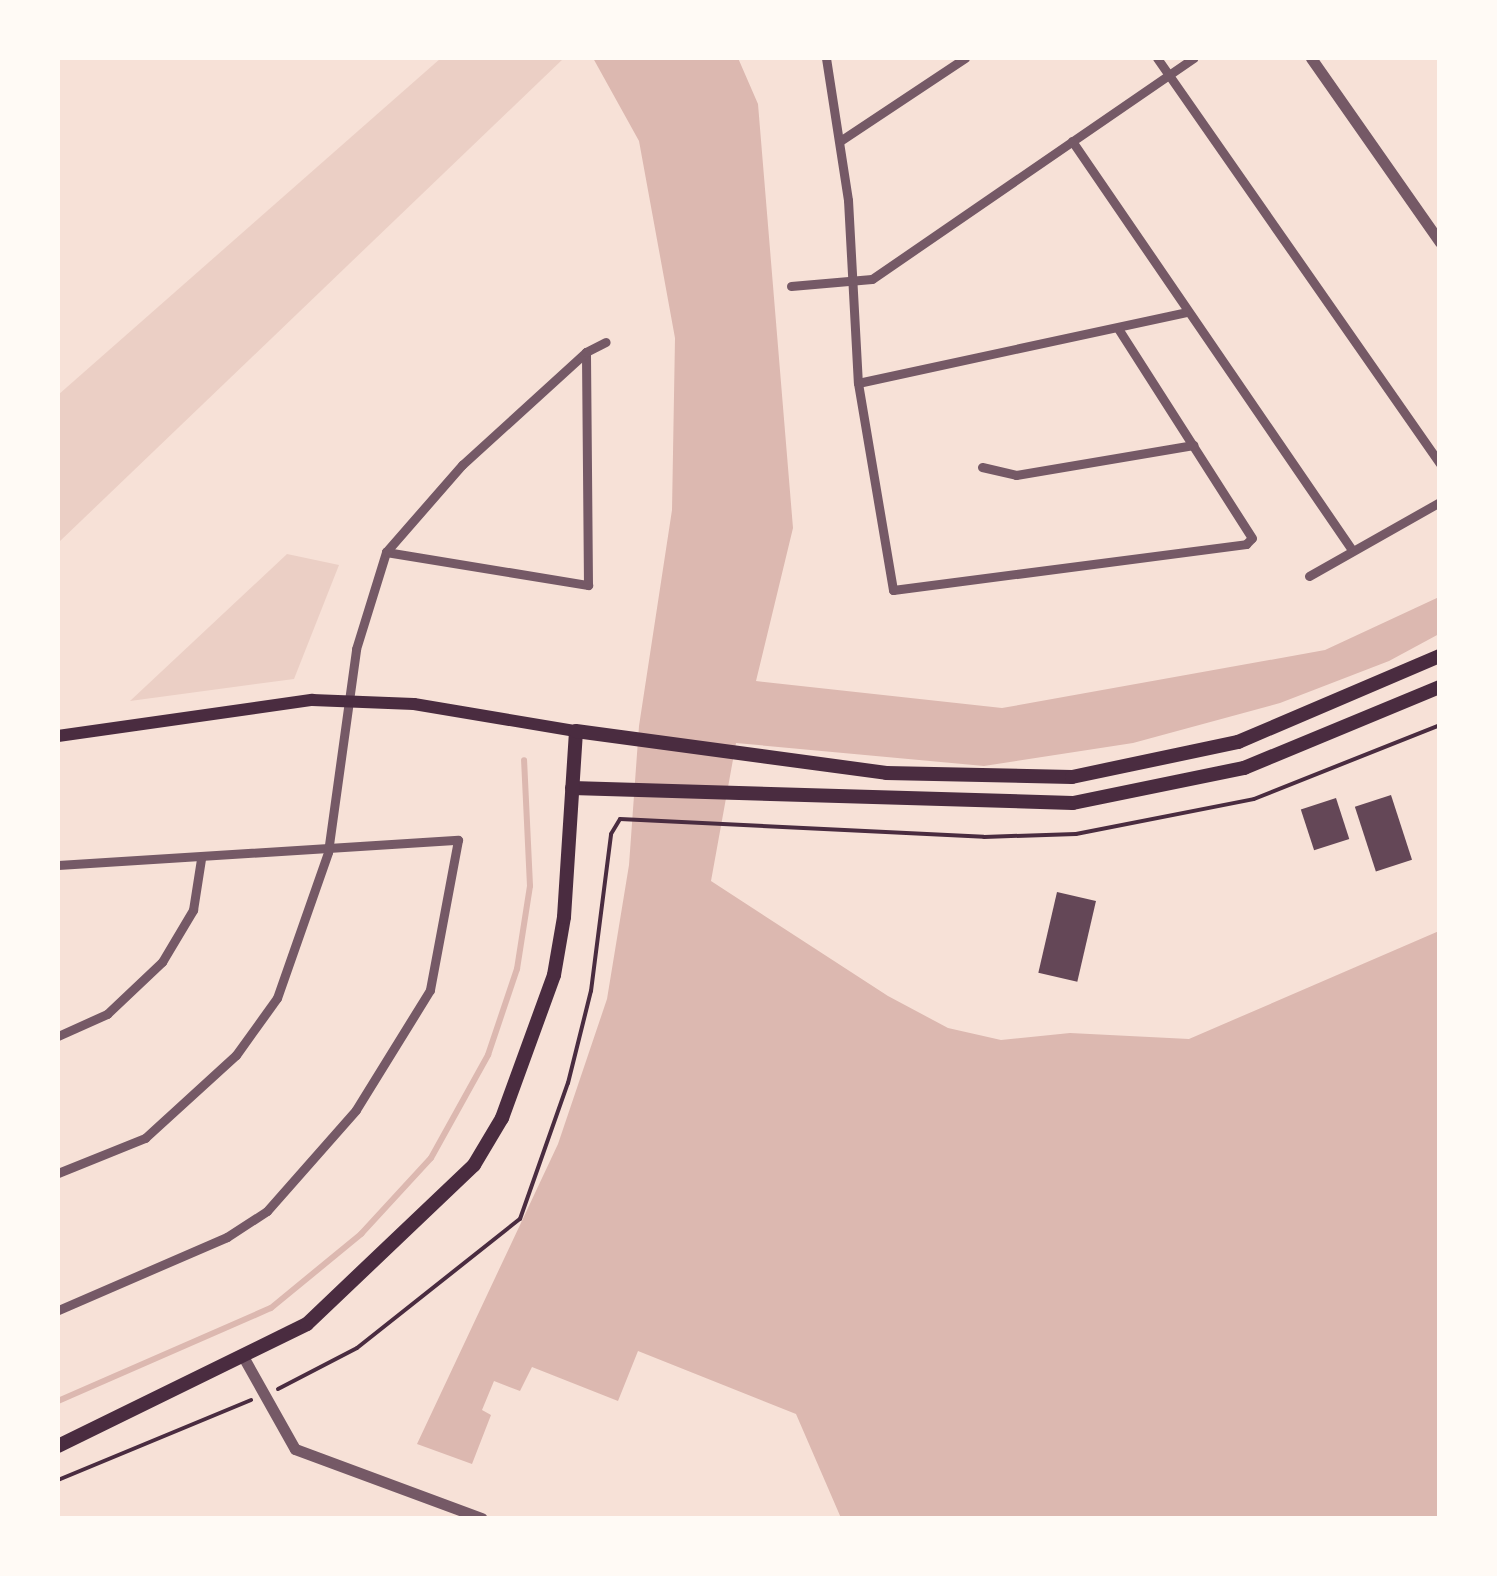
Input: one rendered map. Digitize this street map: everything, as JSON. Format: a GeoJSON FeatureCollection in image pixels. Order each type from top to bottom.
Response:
{"type":"FeatureCollection","features":[{"type":"Feature","properties":{"kind":"main road"},"geometry":{"type":"LineString","coordinates":[[58,736],[272,703],[350,701],[483,713],[739,758],[886,773],[1072,776],[1238,742],[1440,656]]}},
{"type":"Feature","properties":{"kind":"main road"},"geometry":{"type":"LineString","coordinates":[[572,788],[1034,805],[1106,798],[1244,768],[1440,687]]}},
{"type":"Feature","properties":{"kind":"main road"},"geometry":{"type":"LineString","coordinates":[[58,1446],[244,1360],[307,1324],[355,1285],[458,1184],[491,1139],[554,975],[576,730]]}},
{"type":"Feature","properties":{"kind":"street"},"geometry":{"type":"LineString","coordinates":[[826,58],[840,141],[858,383],[889,583],[901,592],[1246,544],[1250,531],[1119,330]]}},
{"type":"Feature","properties":{"kind":"street"},"geometry":{"type":"LineString","coordinates":[[840,141],[966,58]]}},
{"type":"Feature","properties":{"kind":"street"},"geometry":{"type":"LineString","coordinates":[[1157,58],[1440,464]]}},
{"type":"Feature","properties":{"kind":"street"},"geometry":{"type":"LineString","coordinates":[[792,286],[851,285],[872,279],[1192,58]]}},
{"type":"Feature","properties":{"kind":"street"},"geometry":{"type":"LineString","coordinates":[[1311,58],[1440,242]]}},
{"type":"Feature","properties":{"kind":"street"},"geometry":{"type":"LineString","coordinates":[[1072,141],[1352,550]]}},
{"type":"Feature","properties":{"kind":"street"},"geometry":{"type":"LineString","coordinates":[[858,383],[1119,330],[1186,312]]}},
{"type":"Feature","properties":{"kind":"street"},"geometry":{"type":"LineString","coordinates":[[58,1173],[145,1138],[236,1055],[277,998],[328,852],[356,649],[386,552],[462,465],[586,352],[606,342]]}},
{"type":"Feature","properties":{"kind":"street"},"geometry":{"type":"LineString","coordinates":[[386,552],[588,585],[586,352]]}},
{"type":"Feature","properties":{"kind":"street"},"geometry":{"type":"LineString","coordinates":[[982,466],[1016,475],[1193,445]]}},
{"type":"Feature","properties":{"kind":"street"},"geometry":{"type":"LineString","coordinates":[[1309,576],[1440,502]]}},
{"type":"Feature","properties":{"kind":"street"},"geometry":{"type":"LineString","coordinates":[[58,864],[328,852],[458,840],[430,990],[356,1110],[267,1211],[227,1237],[58,1310]]}},
{"type":"Feature","properties":{"kind":"street"},"geometry":{"type":"LineString","coordinates":[[58,1036],[107,1014],[162,962],[193,910],[201,859]]}},
{"type":"Feature","properties":{"kind":"street"},"geometry":{"type":"LineString","coordinates":[[244,1360],[295,1449],[482,1518]]}},
{"type":"Feature","properties":{"kind":"path"},"geometry":{"type":"LineString","coordinates":[[603,918],[611,834],[620,820],[737,824]]}},
{"type":"Feature","properties":{"kind":"shaded area"},"geometry":{"type":"Polygon","coordinates":[[[441,58],[564,58],[58,543],[58,395],[441,58]]]}},
{"type":"Feature","properties":{"kind":"shaded area"},"geometry":{"type":"Polygon","coordinates":[[[593,58],[738,58],[758,104],[793,528],[756,681],[1002,708],[1325,650],[1439,597],[1439,634],[1389,661],[1280,703],[1133,743],[984,766],[736,743],[711,881],[888,996],[948,1028],[1001,1040],[1070,1033],[1189,1039],[1439,931],[1439,1518],[841,1518],[796,1414],[638,1351],[618,1401],[532,1367],[520,1391],[494,1381],[482,1410],[491,1415],[472,1464],[417,1444],[558,1144],[607,999],[629,865],[639,726],[672,510],[675,338],[639,141],[593,58]]]}},
{"type":"Feature","properties":{"kind":"shaded area"},"geometry":{"type":"Polygon","coordinates":[[[287,554],[339,565],[294,679],[130,701],[287,554]]]}},
{"type":"Feature","properties":{"kind":"building"},"geometry":{"type":"Polygon","coordinates":[[[1391,795],[1412,860],[1376,871],[1355,807],[1391,795]]]}},
{"type":"Feature","properties":{"kind":"building"},"geometry":{"type":"Polygon","coordinates":[[[1336,798],[1349,839],[1314,850],[1301,809],[1336,798]]]}},
{"type":"Feature","properties":{"kind":"building"},"geometry":{"type":"Polygon","coordinates":[[[1057,892],[1096,901],[1077,982],[1038,973],[1057,892]]]}},
{"type":"Feature","properties":{"kind":"waterway"},"geometry":{"type":"LineString","coordinates":[[58,1401],[271,1308],[361,1234],[431,1158],[488,1055],[517,969],[530,886],[524,760]]}}]}
